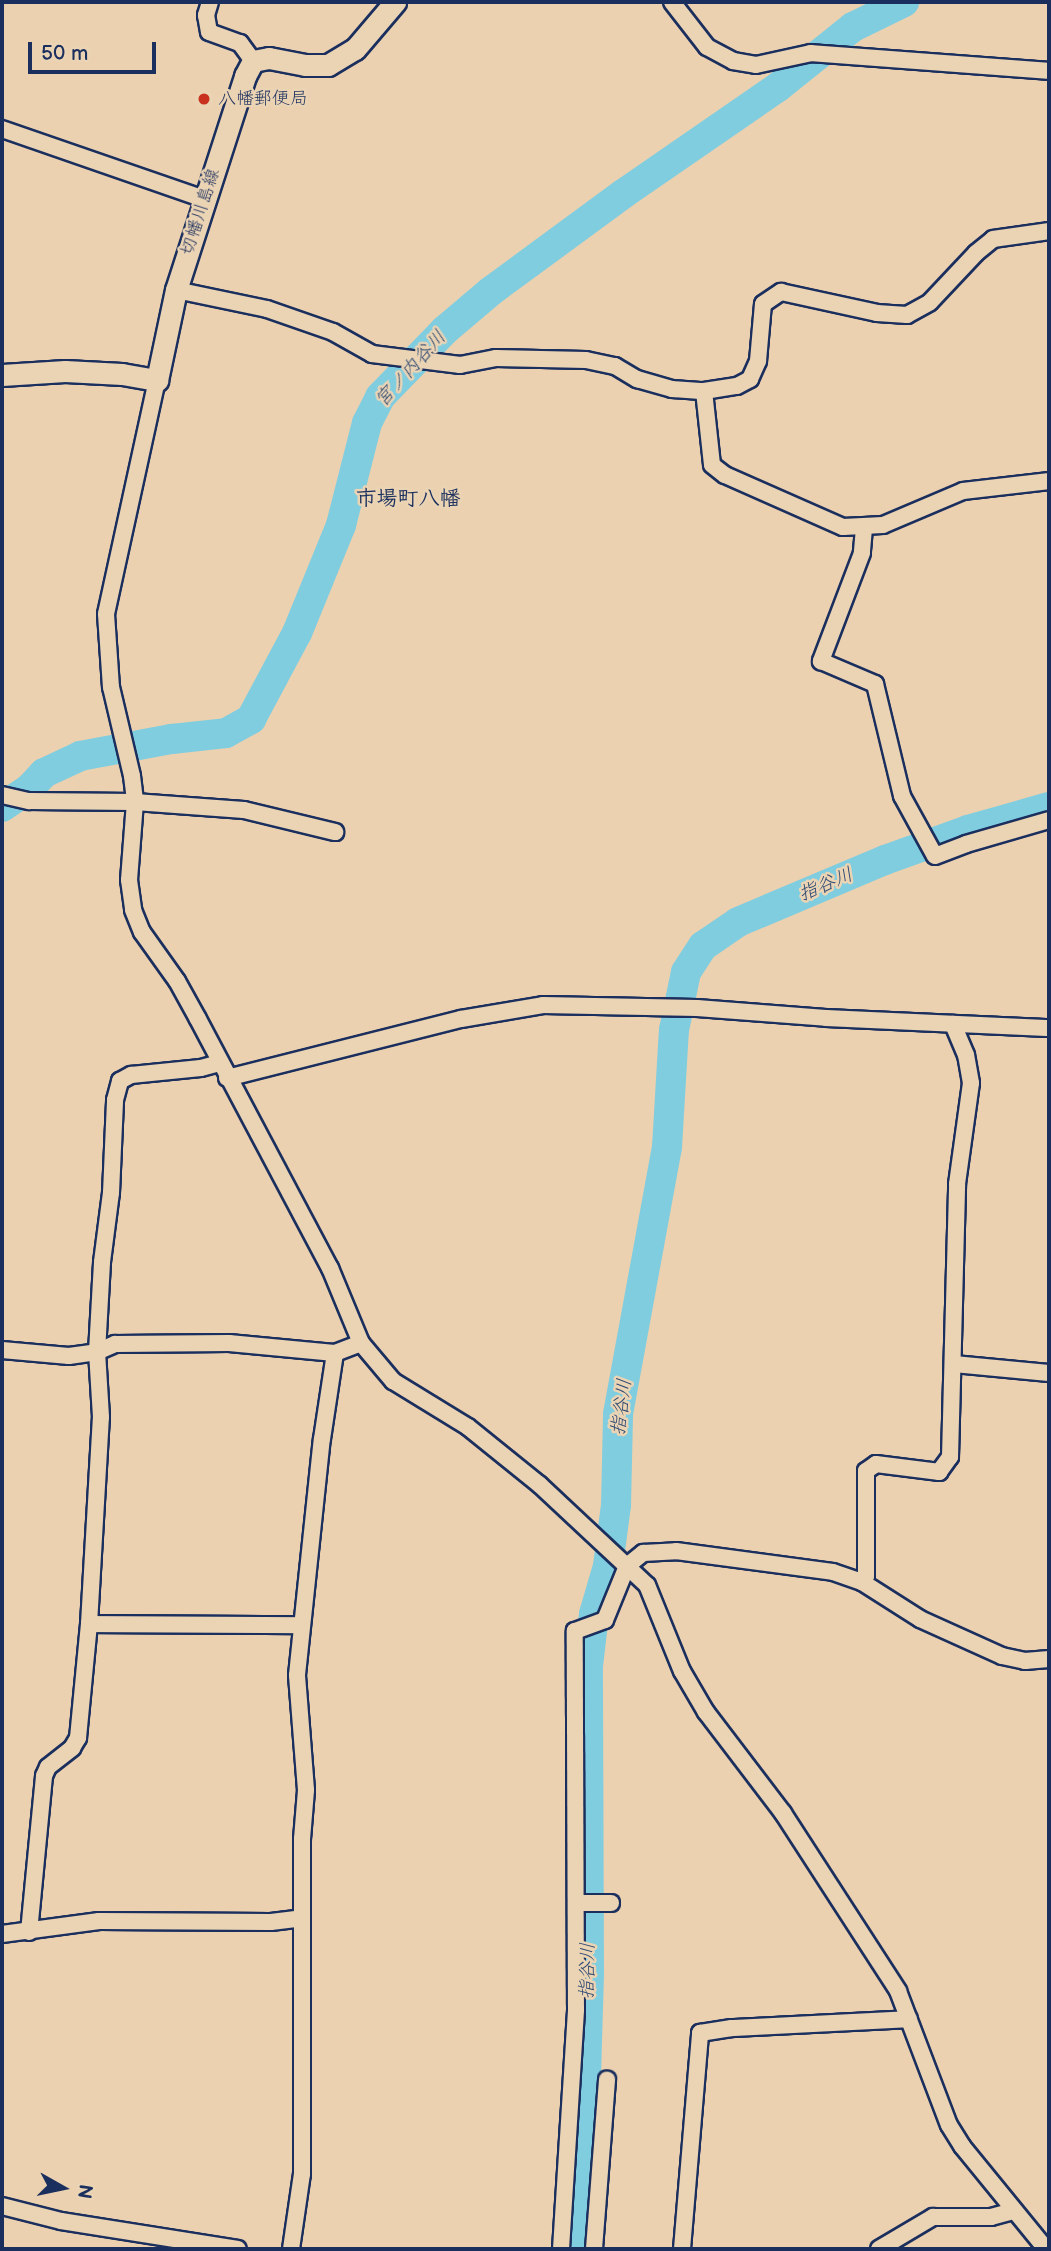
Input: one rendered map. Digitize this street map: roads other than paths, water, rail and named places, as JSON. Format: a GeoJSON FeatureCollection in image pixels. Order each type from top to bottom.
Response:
{"type":"FeatureCollection","features":[{"type":"Feature","properties":{"kind":"main road"},"geometry":{"type":"LineString","coordinates":[[253,61],[269,58],[306,65],[328,65],[355,49],[395,2]]}},
{"type":"Feature","properties":{"kind":"main road","name":"切幡川島線"},"geometry":{"type":"LineString","coordinates":[[157,380],[176,290],[245,76],[253,61]]}},
{"type":"Feature","properties":{"kind":"main road"},"geometry":{"type":"LineString","coordinates":[[2,375],[65,372],[122,374],[157,380]]}},
{"type":"Feature","properties":{"kind":"street"},"geometry":{"type":"LineString","coordinates":[[210,2],[206,15],[209,32],[240,43],[253,61]]}},
{"type":"Feature","properties":{"kind":"street"},"geometry":{"type":"LineString","coordinates":[[672,2],[707,47],[733,61],[756,65],[811,53],[1049,71]]}},
{"type":"Feature","properties":{"kind":"street"},"geometry":{"type":"LineString","coordinates":[[2,129],[204,199]]}},
{"type":"Feature","properties":{"kind":"street"},"geometry":{"type":"LineString","coordinates":[[176,290],[267,309],[333,332],[372,355],[460,365],[496,358],[586,360],[615,366],[638,379],[673,388],[704,391],[737,386],[750,379],[758,361],[763,304],[781,292],[877,313],[907,315],[930,302],[975,253],[993,239],[1049,231]]}},
{"type":"Feature","properties":{"kind":"street"},"geometry":{"type":"LineString","coordinates":[[157,380],[106,614],[111,687],[135,802],[128,880],[132,910],[142,932],[188,1000],[330,1268],[360,1343],[393,1381],[468,1427],[540,1485],[647,1585],[682,1671],[706,1712],[783,1813],[898,1991],[948,2124],[1013,2211],[1046,2249]]}},
{"type":"Feature","properties":{"kind":"street"},"geometry":{"type":"LineString","coordinates":[[704,391],[712,465],[725,475],[843,527],[883,525],[963,491],[1049,481]]}},
{"type":"Feature","properties":{"kind":"street"},"geometry":{"type":"LineString","coordinates":[[864,528],[862,553],[821,661],[875,684],[902,796],[935,856],[966,844],[1049,820]]}},
{"type":"Feature","properties":{"kind":"street"},"geometry":{"type":"LineString","coordinates":[[3,795],[29,801],[135,802],[244,810],[335,832]]}},
{"type":"Feature","properties":{"kind":"street"},"geometry":{"type":"LineString","coordinates":[[29,1932],[44,1776],[48,1767],[72,1748],[78,1738],[89,1624],[101,1417],[97,1352],[102,1262],[111,1193],[115,1100],[120,1081],[131,1075],[201,1068],[223,1070],[496,1011],[543,1005],[689,1007],[1049,1028]]}},
{"type":"Feature","properties":{"kind":"street"},"geometry":{"type":"LineString","coordinates":[[862,1582],[866,1576],[866,1471],[876,1464],[939,1472],[950,1457],[957,1184],[971,1083],[966,1055],[953,1024]]}},
{"type":"Feature","properties":{"kind":"street"},"geometry":{"type":"LineString","coordinates":[[2,1350],[69,1356],[97,1352],[115,1344],[229,1343],[335,1353],[360,1343]]}},
{"type":"Feature","properties":{"kind":"street"},"geometry":{"type":"LineString","coordinates":[[291,2249],[302,2174],[302,1839],[306,1768],[297,1675],[335,1353]]}},
{"type":"Feature","properties":{"kind":"street"},"geometry":{"type":"LineString","coordinates":[[954,1364],[1049,1373]]}},
{"type":"Feature","properties":{"kind":"street"},"geometry":{"type":"LineString","coordinates":[[561,2249],[576,2010],[578,1903],[575,1631],[601,1621],[623,1561],[643,1553],[676,1551],[833,1572],[862,1582],[920,1619],[1002,1656],[1024,1661],[1049,1659]]}},
{"type":"Feature","properties":{"kind":"street"},"geometry":{"type":"LineString","coordinates":[[89,1624],[301,1625]]}},
{"type":"Feature","properties":{"kind":"street"},"geometry":{"type":"LineString","coordinates":[[578,1903],[608,1903]]}},
{"type":"Feature","properties":{"kind":"street"},"geometry":{"type":"LineString","coordinates":[[2,1934],[99,1921],[271,1922],[302,1918]]}},
{"type":"Feature","properties":{"kind":"street"},"geometry":{"type":"LineString","coordinates":[[682,2249],[699,2033],[746,2027],[909,2019]]}},
{"type":"Feature","properties":{"kind":"street"},"geometry":{"type":"LineString","coordinates":[[594,2249],[607,2080]]}},
{"type":"Feature","properties":{"kind":"street"},"geometry":{"type":"LineString","coordinates":[[2,2206],[61,2221],[238,2249]]}},
{"type":"Feature","properties":{"kind":"street"},"geometry":{"type":"LineString","coordinates":[[878,2249],[933,2217],[991,2217],[1013,2211]]}},
{"type":"Feature","properties":{"kind":"waterway","name":"宮ノ内谷川"},"geometry":{"type":"LineString","coordinates":[[2,807],[29,789],[44,773],[80,756],[172,739],[226,733],[251,719],[297,633],[341,525],[367,423],[380,397],[445,330],[491,291],[623,194],[778,87],[853,27],[904,2]]}},
{"type":"Feature","properties":{"kind":"waterway","name":"指谷川"},"geometry":{"type":"LineString","coordinates":[[574,2249],[585,2109],[589,1974],[588,1666],[594,1614],[608,1566],[616,1505],[618,1414],[667,1147],[674,1030],[686,972],[703,946],[738,922],[885,860],[968,830],[1049,807]]}},
{"type":"Feature","properties":{"kind":"place","name":"八幡郵便局"},"geometry":{"type":"Point","coordinates":[204,99]}},
{"type":"Feature","properties":{"kind":"district","name":"市場町八幡"},"geometry":{"type":"Point","coordinates":[408,499]}}]}
